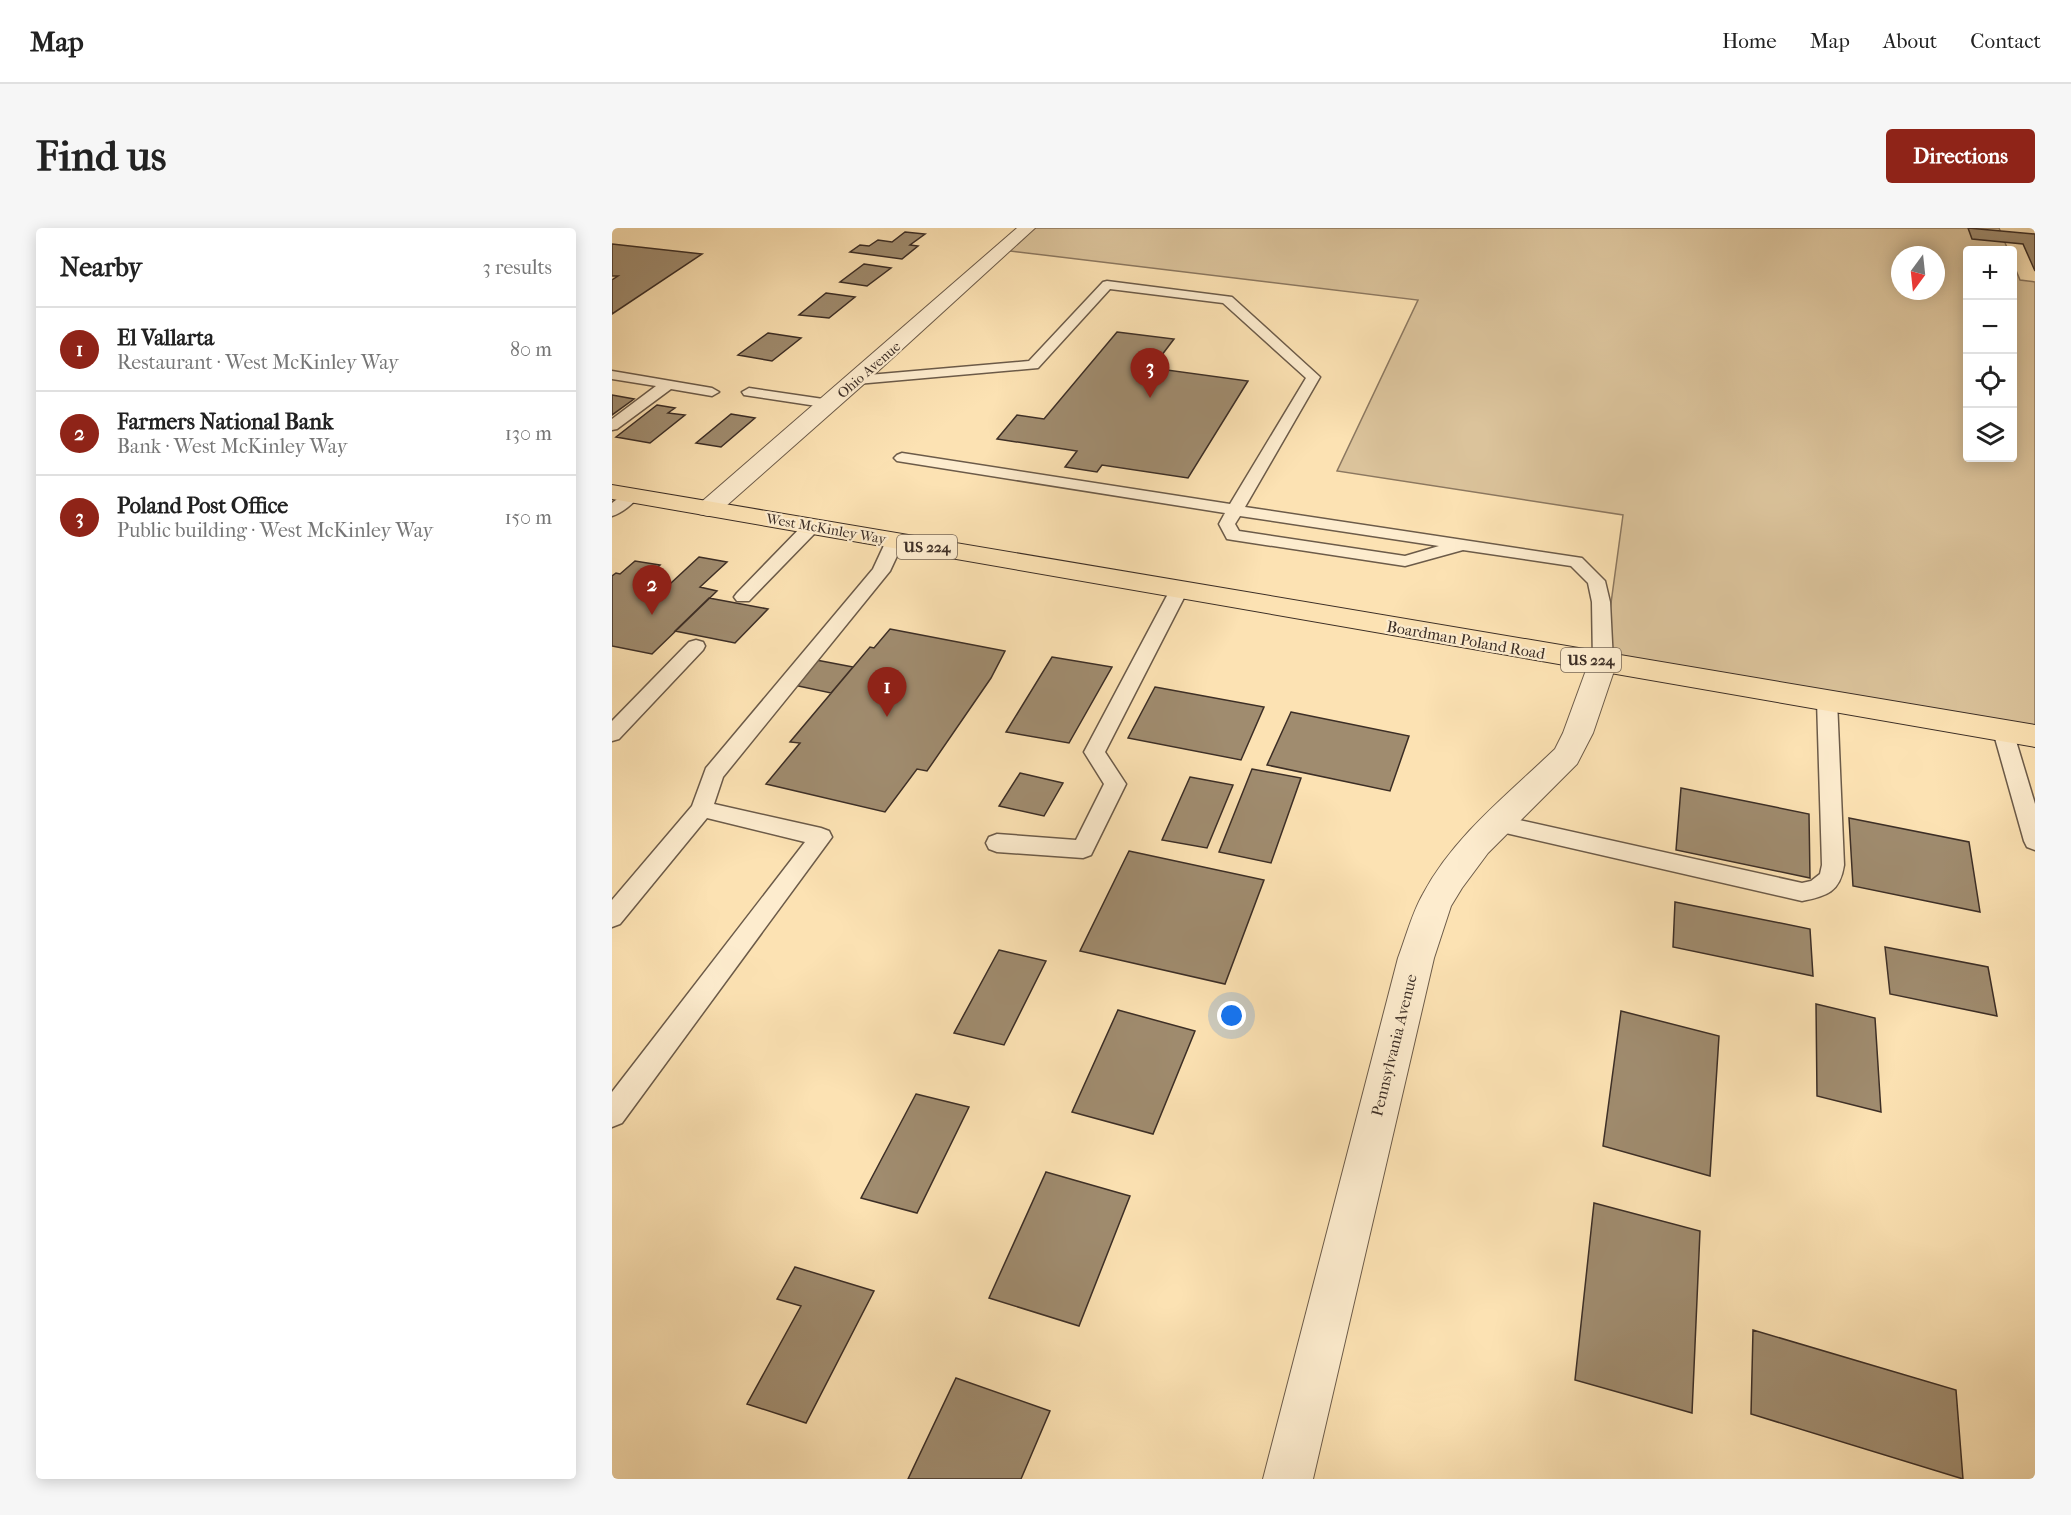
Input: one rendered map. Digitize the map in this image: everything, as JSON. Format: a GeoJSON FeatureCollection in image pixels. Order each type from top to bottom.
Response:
{"type":"FeatureCollection","features":[{"type":"Feature","properties":{"kind":"main road","name":"West McKinley Way"},"geometry":{"type":"LineString","coordinates":[[621,494],[1146,584]]}},
{"type":"Feature","properties":{"kind":"main road","name":"Boardman Poland Road"},"geometry":{"type":"LineString","coordinates":[[1146,584],[2035,736]]}},
{"type":"Feature","properties":{"kind":"street","name":"Ohio Avenue"},"geometry":{"type":"LineString","coordinates":[[708,509],[830,404],[1027,228]]}},
{"type":"Feature","properties":{"kind":"street","name":"Pennsylvania Avenue"},"geometry":{"type":"LineString","coordinates":[[1288,1479],[1416,958],[1435,903],[1449,878],[1476,844],[1566,756],[1578,733],[1603,662]]}},
{"type":"Feature","properties":{"kind":"lane"},"geometry":{"type":"LineString","coordinates":[[857,380],[1033,365],[1107,285],[1227,300],[1313,377],[1227,524],[1233,535],[1405,561],[1462,545]]}},
{"type":"Feature","properties":{"kind":"lane"},"geometry":{"type":"LineString","coordinates":[[612,375],[712,392]]}},
{"type":"Feature","properties":{"kind":"lane"},"geometry":{"type":"LineString","coordinates":[[612,426],[668,384]]}},
{"type":"Feature","properties":{"kind":"lane"},"geometry":{"type":"LineString","coordinates":[[749,392],[830,404]]}},
{"type":"Feature","properties":{"kind":"lane"},"geometry":{"type":"LineString","coordinates":[[902,458],[1576,562],[1596,581],[1601,602],[1603,662]]}},
{"type":"Feature","properties":{"kind":"lane"},"geometry":{"type":"LineString","coordinates":[[612,511],[621,494]]}},
{"type":"Feature","properties":{"kind":"lane"},"geometry":{"type":"LineString","coordinates":[[743,597],[811,527]]}},
{"type":"Feature","properties":{"kind":"lane"},"geometry":{"type":"LineString","coordinates":[[612,917],[702,809],[713,774],[881,572],[895,541]]}},
{"type":"Feature","properties":{"kind":"lane"},"geometry":{"type":"LineString","coordinates":[[997,843],[1083,849],[1115,784],[1094,752],[1179,590]]}},
{"type":"Feature","properties":{"kind":"lane"},"geometry":{"type":"LineString","coordinates":[[612,734],[619,718],[696,646]]}},
{"type":"Feature","properties":{"kind":"lane"},"geometry":{"type":"LineString","coordinates":[[1497,823],[1802,892],[1817,889],[1830,878],[1833,865],[1827,700]]}},
{"type":"Feature","properties":{"kind":"lane"},"geometry":{"type":"LineString","coordinates":[[2003,730],[2035,841]]}},
{"type":"Feature","properties":{"kind":"lane"},"geometry":{"type":"LineString","coordinates":[[612,1114],[821,837],[702,809]]}},
{"type":"Feature","properties":{"kind":"shaded area"},"geometry":{"type":"Polygon","coordinates":[[[1027,228],[1999,228],[2006,246],[1963,246],[1963,462],[2017,462],[2017,273],[2020,280],[2035,282],[2035,736],[1603,662],[1623,515],[1337,471],[1418,300],[1002,250],[1027,228]]]}},
{"type":"Feature","properties":{"kind":"building"},"geometry":{"type":"Polygon","coordinates":[[[1968,228],[2035,234],[2035,271],[2023,244],[1972,239],[1968,228]]]}},
{"type":"Feature","properties":{"kind":"building"},"geometry":{"type":"Polygon","coordinates":[[[905,232],[925,234],[910,245],[918,246],[902,259],[850,252],[860,245],[869,246],[878,240],[892,242],[905,232]]]}},
{"type":"Feature","properties":{"kind":"building"},"geometry":{"type":"Polygon","coordinates":[[[612,244],[702,254],[612,314],[612,280],[618,276],[612,276],[612,244]]]}},
{"type":"Feature","properties":{"kind":"building"},"geometry":{"type":"Polygon","coordinates":[[[864,264],[891,268],[867,286],[840,282],[864,264]]]}},
{"type":"Feature","properties":{"kind":"building"},"geometry":{"type":"Polygon","coordinates":[[[826,293],[855,297],[829,318],[799,315],[826,293]]]}},
{"type":"Feature","properties":{"kind":"building"},"geometry":{"type":"Polygon","coordinates":[[[1117,332],[1174,339],[1152,368],[1248,381],[1188,478],[1102,465],[1097,472],[1065,467],[1077,451],[997,439],[1017,415],[1044,419],[1117,332]]]}},
{"type":"Feature","properties":{"kind":"building"},"geometry":{"type":"Polygon","coordinates":[[[768,333],[801,338],[772,361],[738,355],[768,333]]]}},
{"type":"Feature","properties":{"kind":"building"},"geometry":{"type":"Polygon","coordinates":[[[612,395],[634,399],[612,415],[612,395]]]}},
{"type":"Feature","properties":{"kind":"building"},"geometry":{"type":"Polygon","coordinates":[[[657,405],[675,408],[668,413],[685,415],[650,443],[616,437],[657,405]]]}},
{"type":"Feature","properties":{"kind":"building"},"geometry":{"type":"Polygon","coordinates":[[[731,414],[755,418],[721,447],[696,443],[731,414]]]}},
{"type":"Feature","properties":{"kind":"building"},"geometry":{"type":"Polygon","coordinates":[[[699,557],[727,562],[700,587],[717,591],[652,654],[612,646],[612,576],[616,573],[620,574],[635,561],[660,565],[646,578],[671,583],[699,557]]]}},
{"type":"Feature","properties":{"kind":"building"},"geometry":{"type":"Polygon","coordinates":[[[709,598],[768,609],[735,643],[675,631],[709,598]]]}},
{"type":"Feature","properties":{"kind":"building"},"geometry":{"type":"Polygon","coordinates":[[[890,629],[1005,651],[991,678],[927,771],[917,769],[885,812],[766,784],[800,743],[790,742],[870,647],[874,648],[890,629]]]}},
{"type":"Feature","properties":{"kind":"building"},"geometry":{"type":"Polygon","coordinates":[[[1052,657],[1112,667],[1069,743],[1006,732],[1052,657]]]}},
{"type":"Feature","properties":{"kind":"building"},"geometry":{"type":"Polygon","coordinates":[[[811,659],[853,667],[831,693],[789,684],[811,659]]]}},
{"type":"Feature","properties":{"kind":"building"},"geometry":{"type":"Polygon","coordinates":[[[1155,687],[1264,707],[1241,760],[1128,738],[1155,687]]]}},
{"type":"Feature","properties":{"kind":"building"},"geometry":{"type":"Polygon","coordinates":[[[1291,712],[1409,736],[1390,791],[1267,765],[1291,712]]]}},
{"type":"Feature","properties":{"kind":"building"},"geometry":{"type":"Polygon","coordinates":[[[1252,769],[1301,778],[1271,863],[1219,852],[1252,769]]]}},
{"type":"Feature","properties":{"kind":"building"},"geometry":{"type":"Polygon","coordinates":[[[1020,773],[1063,783],[1044,816],[999,806],[1020,773]]]}},
{"type":"Feature","properties":{"kind":"building"},"geometry":{"type":"Polygon","coordinates":[[[1190,777],[1233,785],[1207,848],[1162,840],[1190,777]]]}},
{"type":"Feature","properties":{"kind":"building"},"geometry":{"type":"Polygon","coordinates":[[[1681,788],[1809,814],[1810,878],[1676,850],[1681,788]]]}},
{"type":"Feature","properties":{"kind":"building"},"geometry":{"type":"Polygon","coordinates":[[[1849,818],[1969,842],[1980,912],[1853,886],[1849,818]]]}},
{"type":"Feature","properties":{"kind":"building"},"geometry":{"type":"Polygon","coordinates":[[[1129,851],[1264,880],[1225,984],[1080,951],[1129,851]]]}},
{"type":"Feature","properties":{"kind":"building"},"geometry":{"type":"Polygon","coordinates":[[[1675,902],[1810,929],[1813,976],[1673,947],[1675,902]]]}},
{"type":"Feature","properties":{"kind":"building"},"geometry":{"type":"Polygon","coordinates":[[[1885,947],[1988,967],[1997,1016],[1890,994],[1885,947]]]}},
{"type":"Feature","properties":{"kind":"building"},"geometry":{"type":"Polygon","coordinates":[[[999,950],[1046,961],[1004,1045],[954,1033],[999,950]]]}},
{"type":"Feature","properties":{"kind":"building"},"geometry":{"type":"Polygon","coordinates":[[[1816,1004],[1875,1018],[1881,1112],[1817,1096],[1816,1004]]]}},
{"type":"Feature","properties":{"kind":"building"},"geometry":{"type":"Polygon","coordinates":[[[1118,1010],[1195,1031],[1153,1134],[1072,1112],[1118,1010]]]}},
{"type":"Feature","properties":{"kind":"building"},"geometry":{"type":"Polygon","coordinates":[[[1621,1011],[1719,1036],[1710,1176],[1603,1146],[1621,1011]]]}},
{"type":"Feature","properties":{"kind":"building"},"geometry":{"type":"Polygon","coordinates":[[[916,1094],[969,1107],[917,1213],[861,1198],[916,1094]]]}},
{"type":"Feature","properties":{"kind":"building"},"geometry":{"type":"Polygon","coordinates":[[[1046,1172],[1130,1196],[1079,1326],[989,1298],[1046,1172]]]}},
{"type":"Feature","properties":{"kind":"building"},"geometry":{"type":"Polygon","coordinates":[[[1594,1203],[1700,1231],[1692,1413],[1575,1380],[1594,1203]]]}},
{"type":"Feature","properties":{"kind":"building"},"geometry":{"type":"Polygon","coordinates":[[[795,1267],[874,1291],[806,1423],[747,1404],[801,1306],[777,1299],[795,1267]]]}},
{"type":"Feature","properties":{"kind":"building"},"geometry":{"type":"Polygon","coordinates":[[[1753,1330],[1956,1390],[1963,1479],[1751,1414],[1753,1330]]]}},
{"type":"Feature","properties":{"kind":"building"},"geometry":{"type":"Polygon","coordinates":[[[956,1378],[1050,1411],[1021,1479],[908,1479],[956,1378]]]}},
{"type":"Feature","properties":{"kind":"place","name":"Poland Post Office"},"geometry":{"type":"Point","coordinates":[1150,398]}},
{"type":"Feature","properties":{"kind":"place","name":"Farmers National Bank"},"geometry":{"type":"Point","coordinates":[652,615]}},
{"type":"Feature","properties":{"kind":"place","name":"El Vallarta"},"geometry":{"type":"Point","coordinates":[887,717]}}]}
